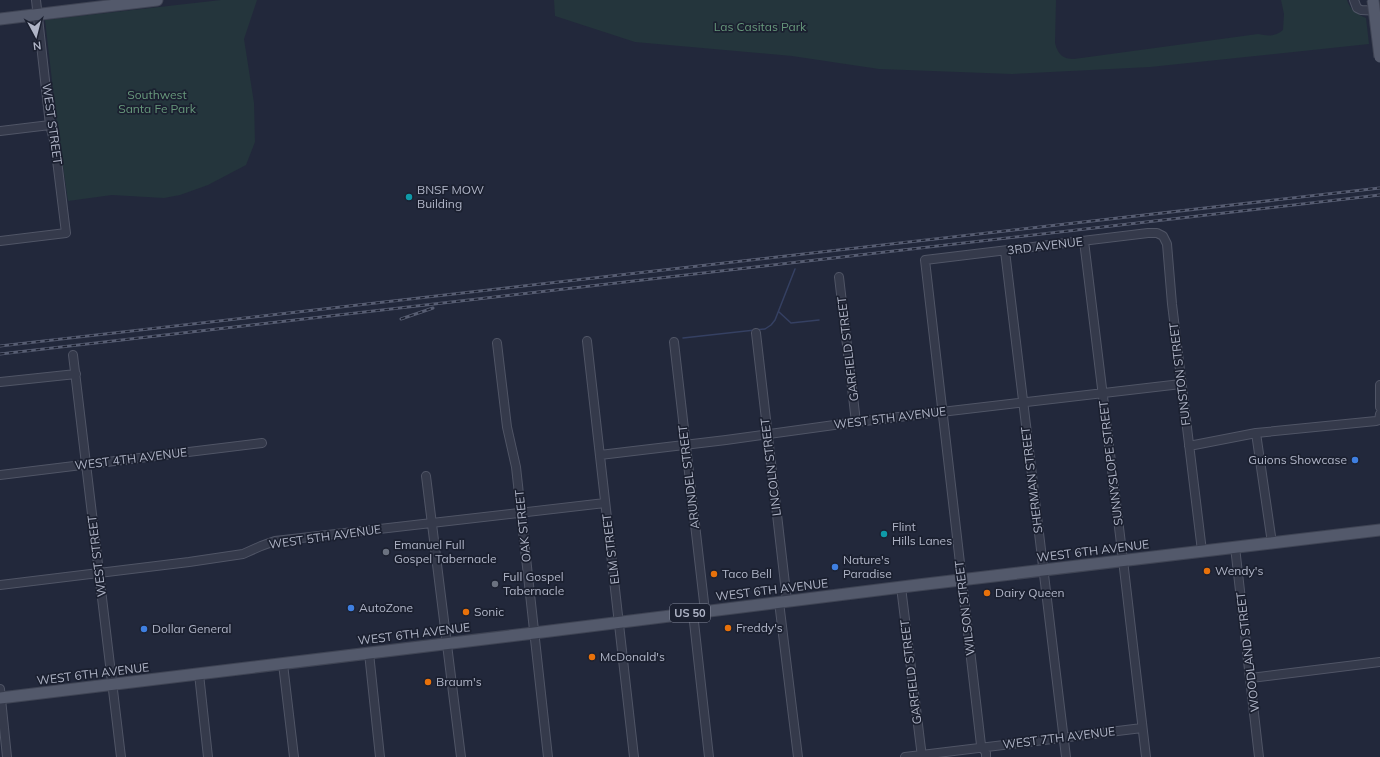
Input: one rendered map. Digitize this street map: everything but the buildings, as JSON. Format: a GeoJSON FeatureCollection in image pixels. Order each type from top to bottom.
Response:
{"type":"FeatureCollection","features":[{"type":"Feature","properties":{"kind":"main road"},"geometry":{"type":"LineString","coordinates":[[0,19],[125,2],[157,0]]}},
{"type":"Feature","properties":{"kind":"main road"},"geometry":{"type":"LineString","coordinates":[[1373,0],[1380,57]]}},
{"type":"Feature","properties":{"kind":"main road","name":"WEST 6TH AVENUE"},"geometry":{"type":"LineString","coordinates":[[0,695],[113,685],[901,587],[1380,530]]}},
{"type":"Feature","properties":{"kind":"street","name":"WEST STREET"},"geometry":{"type":"LineString","coordinates":[[0,241],[66,233],[55,144],[50,125],[36,0]]}},
{"type":"Feature","properties":{"kind":"street"},"geometry":{"type":"LineString","coordinates":[[1354,0],[1357,8],[1361,10],[1380,11]]}},
{"type":"Feature","properties":{"kind":"street"},"geometry":{"type":"LineString","coordinates":[[0,131],[50,125]]}},
{"type":"Feature","properties":{"kind":"street","name":"FUNSTON STREET"},"geometry":{"type":"LineString","coordinates":[[1125,236],[1157,233],[1161,234],[1167,244],[1181,384],[1202,551]]}},
{"type":"Feature","properties":{"kind":"street","name":"3RD AVENUE"},"geometry":{"type":"LineString","coordinates":[[965,255],[1125,236]]}},
{"type":"Feature","properties":{"kind":"street","name":"SUNNYSLOPE STREET"},"geometry":{"type":"LineString","coordinates":[[1084,241],[1146,757]]}},
{"type":"Feature","properties":{"kind":"street","name":"SHERMAN STREET"},"geometry":{"type":"LineString","coordinates":[[1005,251],[1066,757]]}},
{"type":"Feature","properties":{"kind":"street","name":"WILSON STREET"},"geometry":{"type":"LineString","coordinates":[[965,255],[925,260],[982,748],[986,752],[986,757]]}},
{"type":"Feature","properties":{"kind":"street","name":"GARFIELD STREET"},"geometry":{"type":"LineString","coordinates":[[839,277],[856,422]]}},
{"type":"Feature","properties":{"kind":"street","name":"LINCOLN STREET"},"geometry":{"type":"LineString","coordinates":[[756,333],[798,757]]}},
{"type":"Feature","properties":{"kind":"street","name":"ELM STREET"},"geometry":{"type":"LineString","coordinates":[[587,341],[620,622],[634,757]]}},
{"type":"Feature","properties":{"kind":"street","name":"ARUNDEL STREET"},"geometry":{"type":"LineString","coordinates":[[674,342],[705,611]]}},
{"type":"Feature","properties":{"kind":"street","name":"OAK STREET"},"geometry":{"type":"LineString","coordinates":[[497,343],[507,427],[516,467],[522,513],[548,757]]}},
{"type":"Feature","properties":{"kind":"street","name":"WEST STREET"},"geometry":{"type":"LineString","coordinates":[[73,355],[121,757]]}},
{"type":"Feature","properties":{"kind":"street"},"geometry":{"type":"LineString","coordinates":[[0,382],[76,374]]}},
{"type":"Feature","properties":{"kind":"street","name":"WEST 5TH AVENUE"},"geometry":{"type":"LineString","coordinates":[[600,456],[856,422],[1181,384]]}},
{"type":"Feature","properties":{"kind":"street"},"geometry":{"type":"LineString","coordinates":[[1380,385],[1380,407]]}},
{"type":"Feature","properties":{"kind":"street"},"geometry":{"type":"LineString","coordinates":[[1189,446],[1256,433],[1376,421],[1379,420],[1380,414]]}},
{"type":"Feature","properties":{"kind":"street"},"geometry":{"type":"LineString","coordinates":[[1256,433],[1272,543]]}},
{"type":"Feature","properties":{"kind":"street","name":"WEST 4TH AVENUE"},"geometry":{"type":"LineString","coordinates":[[0,475],[262,443]]}},
{"type":"Feature","properties":{"kind":"street"},"geometry":{"type":"LineString","coordinates":[[426,476],[461,757]]}},
{"type":"Feature","properties":{"kind":"street","name":"WEST 5TH AVENUE"},"geometry":{"type":"LineString","coordinates":[[0,585],[243,554],[275,542],[605,503]]}},
{"type":"Feature","properties":{"kind":"street","name":"WOODLAND STREET"},"geometry":{"type":"LineString","coordinates":[[1236,547],[1259,757]]}},
{"type":"Feature","properties":{"kind":"street","name":"GARFIELD STREET"},"geometry":{"type":"LineString","coordinates":[[901,587],[921,756]]}},
{"type":"Feature","properties":{"kind":"street"},"geometry":{"type":"LineString","coordinates":[[693,613],[709,757]]}},
{"type":"Feature","properties":{"kind":"street"},"geometry":{"type":"LineString","coordinates":[[369,653],[380,757]]}},
{"type":"Feature","properties":{"kind":"street"},"geometry":{"type":"LineString","coordinates":[[1251,678],[1380,662]]}},
{"type":"Feature","properties":{"kind":"street"},"geometry":{"type":"LineString","coordinates":[[283,664],[294,757]]}},
{"type":"Feature","properties":{"kind":"street"},"geometry":{"type":"LineString","coordinates":[[199,674],[208,757]]}},
{"type":"Feature","properties":{"kind":"street"},"geometry":{"type":"LineString","coordinates":[[0,695],[8,757]]}},
{"type":"Feature","properties":{"kind":"street","name":"WEST 7TH AVENUE"},"geometry":{"type":"LineString","coordinates":[[905,757],[1142,728]]}},
{"type":"Feature","properties":{"kind":"green space","name":"Southwest Santa Fe Park"},"geometry":{"type":"Polygon","coordinates":[[[221,0],[257,0],[244,39],[254,103],[255,142],[246,165],[208,185],[180,195],[164,198],[112,195],[68,201],[57,124],[45,20],[221,0]]]}},
{"type":"Feature","properties":{"kind":"green space","name":"Las Casitas Park"},"geometry":{"type":"Polygon","coordinates":[[[554,0],[1056,0],[1056,47],[1062,56],[1074,59],[1258,34],[1274,35],[1283,30],[1284,14],[1281,0],[1347,0],[1354,11],[1366,18],[1369,44],[1150,67],[1012,74],[879,69],[792,56],[635,42],[555,16],[554,0]]]}},
{"type":"Feature","properties":{"kind":"waterway"},"geometry":{"type":"LineString","coordinates":[[683,338],[765,329],[775,320],[795,269]]}},
{"type":"Feature","properties":{"kind":"waterway"},"geometry":{"type":"LineString","coordinates":[[779,312],[791,323],[819,320]]}},
{"type":"Feature","properties":{"kind":"railway"},"geometry":{"type":"LineString","coordinates":[[0,346],[1380,188]]}},
{"type":"Feature","properties":{"kind":"railway"},"geometry":{"type":"LineString","coordinates":[[0,354],[1380,195]]}},
{"type":"Feature","properties":{"kind":"railway"},"geometry":{"type":"LineString","coordinates":[[401,319],[433,308]]}},
{"type":"Feature","properties":{"kind":"place","name":"BNSF MOW Building"},"geometry":{"type":"Point","coordinates":[409,197]}},
{"type":"Feature","properties":{"kind":"place","name":"Guions Showcase"},"geometry":{"type":"Point","coordinates":[1355,460]}},
{"type":"Feature","properties":{"kind":"place","name":"Flint Hills Lanes"},"geometry":{"type":"Point","coordinates":[884,534]}},
{"type":"Feature","properties":{"kind":"place","name":"Emanuel Full Gospel Tabernacle"},"geometry":{"type":"Point","coordinates":[386,552]}},
{"type":"Feature","properties":{"kind":"place","name":"Nature's Paradise"},"geometry":{"type":"Point","coordinates":[835,567]}},
{"type":"Feature","properties":{"kind":"place","name":"Wendy's"},"geometry":{"type":"Point","coordinates":[1207,571]}},
{"type":"Feature","properties":{"kind":"place","name":"Taco Bell"},"geometry":{"type":"Point","coordinates":[714,574]}},
{"type":"Feature","properties":{"kind":"place","name":"Full Gospel Tabernacle"},"geometry":{"type":"Point","coordinates":[495,584]}},
{"type":"Feature","properties":{"kind":"place","name":"Dairy Queen"},"geometry":{"type":"Point","coordinates":[987,593]}},
{"type":"Feature","properties":{"kind":"place","name":"AutoZone"},"geometry":{"type":"Point","coordinates":[351,608]}},
{"type":"Feature","properties":{"kind":"place","name":"Sonic"},"geometry":{"type":"Point","coordinates":[466,612]}},
{"type":"Feature","properties":{"kind":"place","name":"Freddy's"},"geometry":{"type":"Point","coordinates":[728,628]}},
{"type":"Feature","properties":{"kind":"place","name":"Dollar General"},"geometry":{"type":"Point","coordinates":[144,629]}},
{"type":"Feature","properties":{"kind":"place","name":"McDonald's"},"geometry":{"type":"Point","coordinates":[592,657]}},
{"type":"Feature","properties":{"kind":"place","name":"Braum's"},"geometry":{"type":"Point","coordinates":[428,682]}}]}
